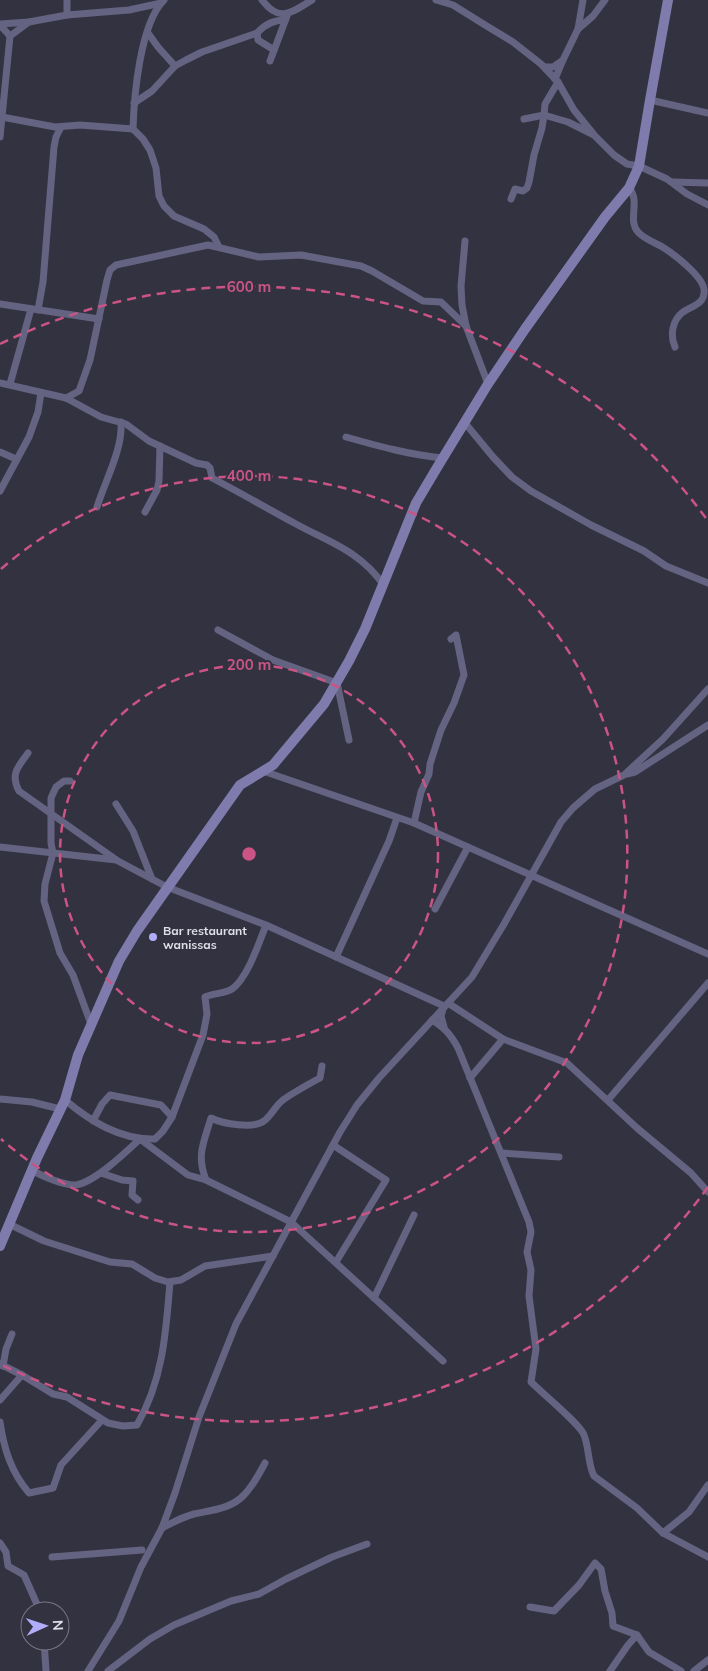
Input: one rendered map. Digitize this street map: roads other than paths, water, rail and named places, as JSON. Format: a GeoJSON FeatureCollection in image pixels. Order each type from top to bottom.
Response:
{"type":"FeatureCollection","features":[{"type":"Feature","properties":{"kind":"main road"},"geometry":{"type":"LineString","coordinates":[[0,1246],[32,1170],[63,1104],[78,1055],[119,961],[167,887],[240,785],[273,765],[313,718],[336,683],[365,629],[416,503],[488,384],[605,217],[629,188],[640,166],[666,1]]}},
{"type":"Feature","properties":{"kind":"street"},"geometry":{"type":"LineString","coordinates":[[67,0],[67,15]]}},
{"type":"Feature","properties":{"kind":"street"},"geometry":{"type":"LineString","coordinates":[[262,0],[274,12],[287,17]]}},
{"type":"Feature","properties":{"kind":"street"},"geometry":{"type":"LineString","coordinates":[[134,103],[152,91],[175,66],[202,52],[257,33],[265,25],[287,17],[312,0]]}},
{"type":"Feature","properties":{"kind":"street"},"geometry":{"type":"LineString","coordinates":[[436,0],[453,6],[486,25],[513,42],[545,68],[556,81],[574,110],[595,136],[614,155],[627,164],[640,166],[668,179],[687,194],[708,205]]}},
{"type":"Feature","properties":{"kind":"street"},"geometry":{"type":"LineString","coordinates":[[510,199],[515,189],[523,191],[527,188],[543,125],[545,104],[578,29],[583,0]]}},
{"type":"Feature","properties":{"kind":"street"},"geometry":{"type":"LineString","coordinates":[[578,29],[593,16],[605,0]]}},
{"type":"Feature","properties":{"kind":"street"},"geometry":{"type":"LineString","coordinates":[[0,24],[29,22],[67,15],[129,10],[163,2]]}},
{"type":"Feature","properties":{"kind":"street"},"geometry":{"type":"LineString","coordinates":[[133,130],[138,72],[148,33],[163,2]]}},
{"type":"Feature","properties":{"kind":"street"},"geometry":{"type":"LineString","coordinates":[[270,60],[287,17]]}},
{"type":"Feature","properties":{"kind":"street"},"geometry":{"type":"LineString","coordinates":[[10,36],[29,22]]}},
{"type":"Feature","properties":{"kind":"street"},"geometry":{"type":"LineString","coordinates":[[0,24],[10,36],[0,138]]}},
{"type":"Feature","properties":{"kind":"street"},"geometry":{"type":"LineString","coordinates":[[148,33],[175,66]]}},
{"type":"Feature","properties":{"kind":"street"},"geometry":{"type":"LineString","coordinates":[[257,33],[258,40],[274,50]]}},
{"type":"Feature","properties":{"kind":"street"},"geometry":{"type":"LineString","coordinates":[[545,68],[553,67],[563,60]]}},
{"type":"Feature","properties":{"kind":"street"},"geometry":{"type":"LineString","coordinates":[[650,100],[708,113]]}},
{"type":"Feature","properties":{"kind":"street"},"geometry":{"type":"LineString","coordinates":[[545,104],[528,118],[544,115],[568,122],[595,136]]}},
{"type":"Feature","properties":{"kind":"street"},"geometry":{"type":"LineString","coordinates":[[2,117],[62,127],[80,125],[133,130],[143,139],[150,150],[164,206],[174,216],[204,229],[214,237],[219,248]]}},
{"type":"Feature","properties":{"kind":"street"},"geometry":{"type":"LineString","coordinates":[[543,125],[550,120],[557,119]]}},
{"type":"Feature","properties":{"kind":"street"},"geometry":{"type":"LineString","coordinates":[[10,384],[43,282],[54,147],[56,137],[62,127]]}},
{"type":"Feature","properties":{"kind":"street"},"geometry":{"type":"LineString","coordinates":[[672,182],[708,184]]}},
{"type":"Feature","properties":{"kind":"street"},"geometry":{"type":"LineString","coordinates":[[629,188],[634,198],[634,227],[638,233],[666,249],[690,269],[699,279],[706,295],[700,303],[683,312],[678,317],[671,334],[674,347]]}},
{"type":"Feature","properties":{"kind":"street"},"geometry":{"type":"LineString","coordinates":[[465,241],[461,286],[466,326],[488,384]]}},
{"type":"Feature","properties":{"kind":"street"},"geometry":{"type":"LineString","coordinates":[[78,404],[79,391],[90,360],[110,270],[116,265],[201,246],[208,245],[259,258],[301,255],[361,266],[423,301],[441,302],[466,326]]}},
{"type":"Feature","properties":{"kind":"street"},"geometry":{"type":"LineString","coordinates":[[0,304],[99,319]]}},
{"type":"Feature","properties":{"kind":"street"},"geometry":{"type":"LineString","coordinates":[[0,383],[66,398],[101,416],[121,422],[160,446],[196,463],[207,465],[210,468],[212,478],[352,552],[370,567],[383,584]]}},
{"type":"Feature","properties":{"kind":"street"},"geometry":{"type":"LineString","coordinates":[[66,398],[79,391]]}},
{"type":"Feature","properties":{"kind":"street"},"geometry":{"type":"LineString","coordinates":[[0,491],[29,437],[38,412],[41,393]]}},
{"type":"Feature","properties":{"kind":"street"},"geometry":{"type":"LineString","coordinates":[[97,507],[120,444],[122,434],[121,422]]}},
{"type":"Feature","properties":{"kind":"street"},"geometry":{"type":"LineString","coordinates":[[466,422],[493,457],[512,477],[531,490],[591,525],[644,550],[666,566],[708,583]]}},
{"type":"Feature","properties":{"kind":"street"},"geometry":{"type":"LineString","coordinates":[[346,437],[406,453],[443,458]]}},
{"type":"Feature","properties":{"kind":"street"},"geometry":{"type":"LineString","coordinates":[[145,512],[157,490],[160,446]]}},
{"type":"Feature","properties":{"kind":"street"},"geometry":{"type":"LineString","coordinates":[[0,452],[16,459]]}},
{"type":"Feature","properties":{"kind":"street"},"geometry":{"type":"LineString","coordinates":[[218,630],[273,660],[336,683],[349,740]]}},
{"type":"Feature","properties":{"kind":"street"},"geometry":{"type":"LineString","coordinates":[[414,823],[420,792],[429,774],[430,764],[441,730],[454,703],[464,675],[456,635],[451,639]]}},
{"type":"Feature","properties":{"kind":"street"},"geometry":{"type":"LineString","coordinates":[[624,775],[663,739],[708,689]]}},
{"type":"Feature","properties":{"kind":"street"},"geometry":{"type":"LineString","coordinates":[[88,1671],[119,1621],[141,1567],[162,1528],[208,1392],[236,1324],[333,1145],[358,1105],[379,1078],[472,977],[562,822],[573,808],[595,789],[624,775],[635,772],[708,724]]}},
{"type":"Feature","properties":{"kind":"street"},"geometry":{"type":"LineString","coordinates":[[28,752],[16,770],[14,780],[22,794],[118,861],[167,887],[266,926],[446,1005],[503,1039],[567,1063],[637,1128],[691,1173],[708,1192]]}},
{"type":"Feature","properties":{"kind":"street"},"geometry":{"type":"LineString","coordinates":[[263,771],[414,823],[708,954]]}},
{"type":"Feature","properties":{"kind":"street"},"geometry":{"type":"LineString","coordinates":[[70,781],[62,782],[53,792],[51,798],[51,843],[53,853],[45,884],[45,906],[60,953],[73,975],[89,1014],[91,1025]]}},
{"type":"Feature","properties":{"kind":"street"},"geometry":{"type":"LineString","coordinates":[[116,804],[133,831],[152,879]]}},
{"type":"Feature","properties":{"kind":"street"},"geometry":{"type":"LineString","coordinates":[[336,956],[397,818]]}},
{"type":"Feature","properties":{"kind":"street"},"geometry":{"type":"LineString","coordinates":[[0,847],[118,861]]}},
{"type":"Feature","properties":{"kind":"street"},"geometry":{"type":"LineString","coordinates":[[435,910],[468,847]]}},
{"type":"Feature","properties":{"kind":"street"},"geometry":{"type":"LineString","coordinates":[[0,1099],[63,1104],[114,1131],[140,1139],[155,1139],[172,1117],[203,1035],[208,1014],[205,997],[230,990],[236,984],[250,962],[266,926]]}},
{"type":"Feature","properties":{"kind":"street"},"geometry":{"type":"LineString","coordinates":[[608,1100],[708,983]]}},
{"type":"Feature","properties":{"kind":"street"},"geometry":{"type":"LineString","coordinates":[[446,1005],[441,1016],[444,1027],[456,1043],[527,1215],[531,1232],[527,1252],[530,1270],[528,1296],[536,1349],[531,1382],[576,1424],[584,1434],[590,1458],[590,1468],[594,1476],[637,1508],[664,1533],[708,1557]]}},
{"type":"Feature","properties":{"kind":"street"},"geometry":{"type":"LineString","coordinates":[[432,1020],[444,1027]]}},
{"type":"Feature","properties":{"kind":"street"},"geometry":{"type":"LineString","coordinates":[[470,1078],[503,1039]]}},
{"type":"Feature","properties":{"kind":"street"},"geometry":{"type":"LineString","coordinates":[[206,1180],[201,1167],[200,1154],[211,1118],[232,1123],[252,1125],[260,1123],[268,1118],[280,1102],[320,1078],[322,1066]]}},
{"type":"Feature","properties":{"kind":"street"},"geometry":{"type":"LineString","coordinates":[[93,1121],[102,1104],[110,1095],[161,1105],[172,1117]]}},
{"type":"Feature","properties":{"kind":"street"},"geometry":{"type":"LineString","coordinates":[[140,1139],[188,1175],[206,1180],[291,1222],[442,1361]]}},
{"type":"Feature","properties":{"kind":"street"},"geometry":{"type":"LineString","coordinates":[[32,1170],[43,1177],[76,1185],[101,1173],[140,1139]]}},
{"type":"Feature","properties":{"kind":"street"},"geometry":{"type":"LineString","coordinates":[[333,1145],[386,1180],[336,1262]]}},
{"type":"Feature","properties":{"kind":"street"},"geometry":{"type":"LineString","coordinates":[[502,1153],[559,1157]]}},
{"type":"Feature","properties":{"kind":"street"},"geometry":{"type":"LineString","coordinates":[[101,1173],[122,1180],[133,1181],[132,1195],[138,1200]]}},
{"type":"Feature","properties":{"kind":"street"},"geometry":{"type":"LineString","coordinates":[[374,1298],[414,1215]]}},
{"type":"Feature","properties":{"kind":"street"},"geometry":{"type":"LineString","coordinates":[[9,1224],[37,1238],[101,1259],[132,1264],[155,1278],[170,1282],[182,1280],[205,1266],[273,1256]]}},
{"type":"Feature","properties":{"kind":"street"},"geometry":{"type":"LineString","coordinates":[[12,1334],[2,1365],[53,1394],[67,1397],[108,1423],[137,1425],[150,1402],[165,1342],[164,1331],[170,1282]]}},
{"type":"Feature","properties":{"kind":"street"},"geometry":{"type":"LineString","coordinates":[[0,1400],[22,1375]]}},
{"type":"Feature","properties":{"kind":"street"},"geometry":{"type":"LineString","coordinates":[[0,1422],[8,1461],[29,1493],[54,1488],[61,1465],[102,1420]]}},
{"type":"Feature","properties":{"kind":"street"},"geometry":{"type":"LineString","coordinates":[[162,1528],[180,1519],[222,1508],[236,1502],[251,1488],[265,1463]]}},
{"type":"Feature","properties":{"kind":"street"},"geometry":{"type":"LineString","coordinates":[[664,1533],[689,1512],[708,1485]]}},
{"type":"Feature","properties":{"kind":"street"},"geometry":{"type":"LineString","coordinates":[[0,1543],[4,1548],[8,1566],[21,1572],[28,1581],[36,1601]]}},
{"type":"Feature","properties":{"kind":"street"},"geometry":{"type":"LineString","coordinates":[[108,1671],[150,1639],[174,1625],[231,1601],[259,1594],[286,1579],[367,1544]]}},
{"type":"Feature","properties":{"kind":"street"},"geometry":{"type":"LineString","coordinates":[[52,1557],[142,1550]]}},
{"type":"Feature","properties":{"kind":"street"},"geometry":{"type":"LineString","coordinates":[[530,1607],[554,1611],[596,1563],[601,1569],[612,1613],[613,1626],[637,1635],[649,1652],[681,1671]]}},
{"type":"Feature","properties":{"kind":"street"},"geometry":{"type":"LineString","coordinates":[[610,1671],[637,1635]]}},
{"type":"Feature","properties":{"kind":"street"},"geometry":{"type":"LineString","coordinates":[[45,1651],[46,1671]]}},
{"type":"Feature","properties":{"kind":"street"},"geometry":{"type":"LineString","coordinates":[[694,1671],[707,1660],[708,1652]]}},
{"type":"Feature","properties":{"kind":"place","name":"Bar restaurant wanissas"},"geometry":{"type":"Point","coordinates":[153,937]}}]}
